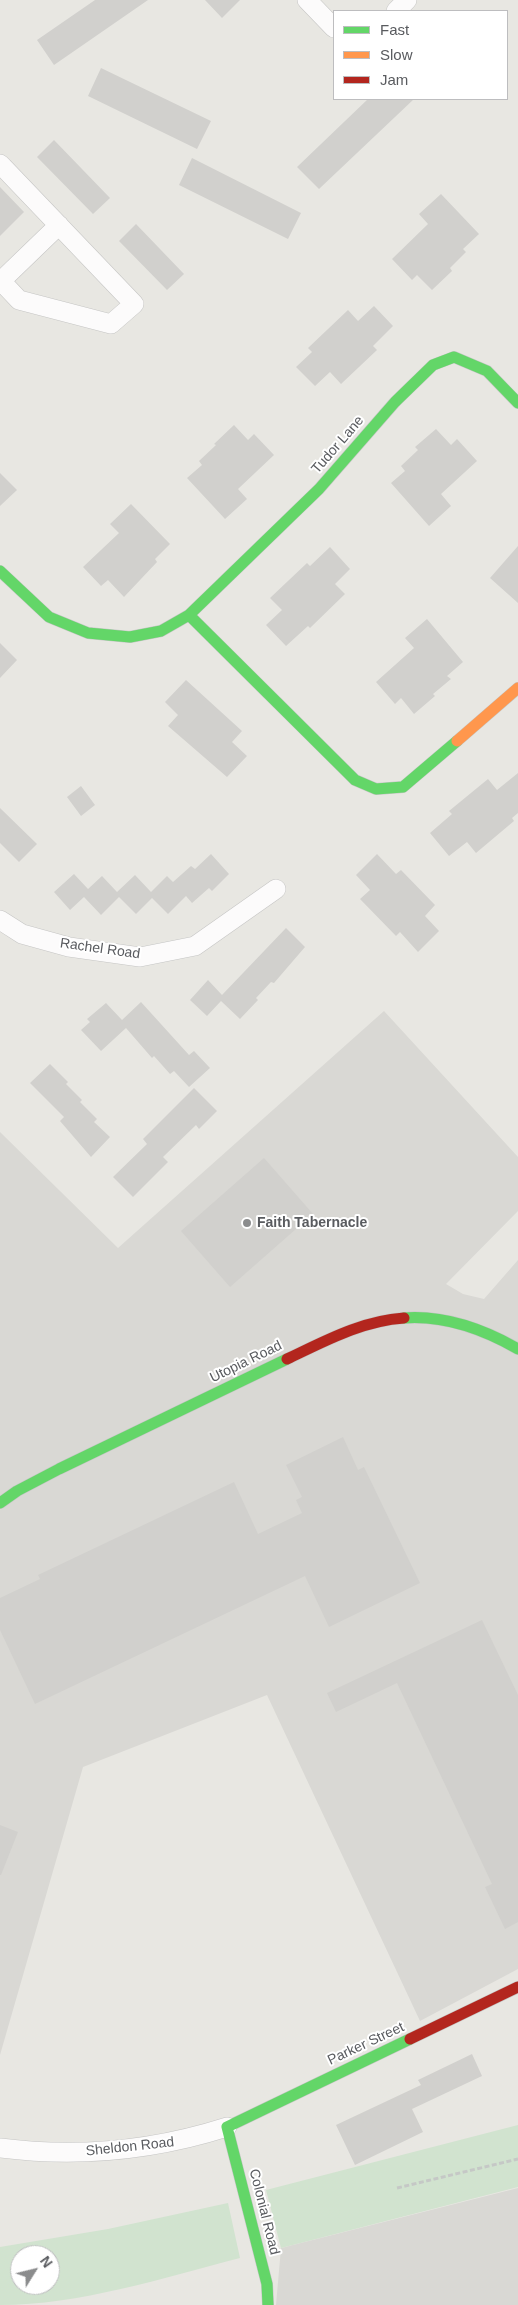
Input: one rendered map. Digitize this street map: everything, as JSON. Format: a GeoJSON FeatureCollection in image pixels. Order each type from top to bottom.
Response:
{"type":"FeatureCollection","features":[{"type":"Feature","properties":{"kind":"street"},"geometry":{"type":"LineString","coordinates":[[307,0],[333,27]]}},
{"type":"Feature","properties":{"kind":"street"},"geometry":{"type":"LineString","coordinates":[[397,10],[407,0]]}},
{"type":"Feature","properties":{"kind":"street"},"geometry":{"type":"LineString","coordinates":[[1,165],[59,225],[134,304],[111,324],[19,300],[1,281],[59,225]]}},
{"type":"Feature","properties":{"kind":"street","name":"Tudor Lane"},"geometry":{"type":"LineString","coordinates":[[0,571],[49,617],[88,634],[130,637],[161,632],[189,616],[319,489],[395,402],[433,365],[454,357],[486,371],[518,403]]}},
{"type":"Feature","properties":{"kind":"street"},"geometry":{"type":"LineString","coordinates":[[189,616],[355,780],[376,789],[403,787],[518,688]]}},
{"type":"Feature","properties":{"kind":"street","name":"Rachel Road"},"geometry":{"type":"LineString","coordinates":[[0,920],[22,934],[69,947],[140,957],[195,946],[276,889]]}},
{"type":"Feature","properties":{"kind":"street","name":"Utopia Road"},"geometry":{"type":"LineString","coordinates":[[0,1503],[17,1491],[76,1460],[339,1334],[375,1322],[410,1317],[454,1320],[493,1333],[518,1349]]}},
{"type":"Feature","properties":{"kind":"street","name":"Parker Street"},"geometry":{"type":"LineString","coordinates":[[227,2127],[518,1987]]}},
{"type":"Feature","properties":{"kind":"street","name":"Sheldon Road"},"geometry":{"type":"LineString","coordinates":[[0,2148],[29,2152],[102,2153],[181,2141],[227,2127]]}},
{"type":"Feature","properties":{"kind":"street","name":"Colonial Road"},"geometry":{"type":"LineString","coordinates":[[227,2127],[267,2284],[268,2305]]}},
{"type":"Feature","properties":{"kind":"path"},"geometry":{"type":"LineString","coordinates":[[397,2188],[518,2158]]}},
{"type":"Feature","properties":{"kind":"shaded area"},"geometry":{"type":"Polygon","coordinates":[[[384,1011],[518,1157],[518,1211],[446,1284],[463,1294],[484,1299],[518,1260],[518,1969],[420,2021],[267,1695],[83,1767],[0,2055],[0,1132],[118,1248],[384,1011]]]}},
{"type":"Feature","properties":{"kind":"shaded area"},"geometry":{"type":"Polygon","coordinates":[[[518,2188],[518,2305],[276,2305],[281,2248],[518,2188]]]}},
{"type":"Feature","properties":{"kind":"green space"},"geometry":{"type":"Polygon","coordinates":[[[518,2125],[518,2187],[281,2248],[266,2190],[518,2125]]]}},
{"type":"Feature","properties":{"kind":"green space"},"geometry":{"type":"Polygon","coordinates":[[[228,2203],[240,2258],[121,2289],[30,2304],[0,2305],[0,2247],[10,2245],[10,2295],[60,2295],[60,2245],[12,2245],[108,2229],[228,2203]]]}},
{"type":"Feature","properties":{"kind":"building"},"geometry":{"type":"Polygon","coordinates":[[[95,0],[148,0],[54,65],[37,40],[95,0]]]}},
{"type":"Feature","properties":{"kind":"building"},"geometry":{"type":"Polygon","coordinates":[[[205,0],[240,0],[222,18],[205,0]]]}},
{"type":"Feature","properties":{"kind":"building"},"geometry":{"type":"Polygon","coordinates":[[[101,68],[211,121],[197,149],[88,96],[101,68]]]}},
{"type":"Feature","properties":{"kind":"building"},"geometry":{"type":"Polygon","coordinates":[[[367,100],[413,100],[319,189],[297,167],[367,100]]]}},
{"type":"Feature","properties":{"kind":"building"},"geometry":{"type":"Polygon","coordinates":[[[54,140],[110,198],[93,214],[37,157],[54,140]]]}},
{"type":"Feature","properties":{"kind":"building"},"geometry":{"type":"Polygon","coordinates":[[[192,158],[301,213],[288,239],[179,185],[192,158]]]}},
{"type":"Feature","properties":{"kind":"building"},"geometry":{"type":"Polygon","coordinates":[[[0,187],[24,212],[0,236],[0,187]]]}},
{"type":"Feature","properties":{"kind":"building"},"geometry":{"type":"Polygon","coordinates":[[[441,194],[479,234],[463,249],[466,252],[450,268],[452,271],[432,290],[417,275],[412,280],[392,259],[428,224],[419,214],[441,194]]]}},
{"type":"Feature","properties":{"kind":"building"},"geometry":{"type":"Polygon","coordinates":[[[136,224],[184,274],[167,290],[119,241],[136,224]]]}},
{"type":"Feature","properties":{"kind":"building"},"geometry":{"type":"Polygon","coordinates":[[[374,306],[393,326],[373,346],[377,350],[341,384],[330,372],[315,386],[296,367],[312,352],[308,348],[348,310],[358,321],[374,306]]]}},
{"type":"Feature","properties":{"kind":"building"},"geometry":{"type":"Polygon","coordinates":[[[234,425],[248,440],[254,434],[274,455],[238,489],[247,499],[225,519],[187,478],[202,465],[199,461],[234,425]]]}},
{"type":"Feature","properties":{"kind":"building"},"geometry":{"type":"Polygon","coordinates":[[[436,429],[451,445],[457,439],[477,461],[441,494],[451,506],[429,526],[391,483],[405,471],[401,466],[418,450],[415,447],[436,429]]]}},
{"type":"Feature","properties":{"kind":"building"},"geometry":{"type":"Polygon","coordinates":[[[0,473],[17,490],[0,506],[0,473]]]}},
{"type":"Feature","properties":{"kind":"building"},"geometry":{"type":"Polygon","coordinates":[[[131,504],[170,544],[155,559],[157,562],[124,597],[108,580],[101,586],[83,567],[119,533],[110,524],[131,504]]]}},
{"type":"Feature","properties":{"kind":"building"},"geometry":{"type":"Polygon","coordinates":[[[518,546],[518,603],[490,578],[518,546]]]}},
{"type":"Feature","properties":{"kind":"building"},"geometry":{"type":"Polygon","coordinates":[[[330,547],[350,569],[335,584],[345,594],[310,628],[308,626],[286,646],[266,625],[282,610],[270,598],[307,563],[310,566],[330,547]]]}},
{"type":"Feature","properties":{"kind":"building"},"geometry":{"type":"Polygon","coordinates":[[[427,619],[463,662],[447,676],[451,679],[433,694],[435,696],[414,714],[401,698],[395,704],[376,682],[414,648],[405,638],[427,619]]]}},
{"type":"Feature","properties":{"kind":"building"},"geometry":{"type":"Polygon","coordinates":[[[0,643],[17,660],[0,678],[0,643]]]}},
{"type":"Feature","properties":{"kind":"building"},"geometry":{"type":"Polygon","coordinates":[[[186,680],[242,731],[232,742],[247,756],[227,777],[168,726],[178,715],[165,702],[186,680]]]}},
{"type":"Feature","properties":{"kind":"building"},"geometry":{"type":"Polygon","coordinates":[[[518,773],[518,813],[512,818],[514,821],[476,853],[467,842],[449,856],[430,833],[452,814],[449,811],[488,779],[497,790],[518,773]]]}},
{"type":"Feature","properties":{"kind":"building"},"geometry":{"type":"Polygon","coordinates":[[[81,786],[95,805],[81,816],[67,797],[81,786]]]}},
{"type":"Feature","properties":{"kind":"building"},"geometry":{"type":"Polygon","coordinates":[[[0,808],[37,844],[19,862],[0,843],[0,808]]]}},
{"type":"Feature","properties":{"kind":"building"},"geometry":{"type":"Polygon","coordinates":[[[211,854],[229,874],[212,891],[209,888],[192,903],[186,896],[168,914],[152,898],[136,914],[119,897],[101,915],[84,897],[70,910],[54,892],[74,874],[88,889],[102,876],[117,892],[135,875],[151,892],[167,876],[173,882],[191,866],[195,869],[211,854]]]}},
{"type":"Feature","properties":{"kind":"building"},"geometry":{"type":"Polygon","coordinates":[[[377,854],[396,874],[401,870],[435,905],[425,916],[439,931],[418,952],[400,932],[396,936],[360,899],[370,890],[356,875],[377,854]]]}},
{"type":"Feature","properties":{"kind":"building"},"geometry":{"type":"Polygon","coordinates":[[[286,928],[305,947],[274,983],[271,982],[256,998],[258,1000],[240,1019],[221,1001],[207,1016],[190,1000],[208,980],[222,995],[286,928]]]}},
{"type":"Feature","properties":{"kind":"building"},"geometry":{"type":"Polygon","coordinates":[[[141,1002],[189,1055],[194,1051],[210,1068],[189,1087],[174,1071],[170,1074],[154,1056],[152,1058],[126,1028],[101,1051],[81,1030],[90,1022],[87,1019],[106,1003],[122,1020],[141,1002]]]}},
{"type":"Feature","properties":{"kind":"building"},"geometry":{"type":"Polygon","coordinates":[[[50,1064],[68,1082],[66,1084],[82,1100],[80,1102],[97,1119],[94,1122],[110,1137],[91,1157],[60,1121],[64,1117],[30,1083],[50,1064]]]}},
{"type":"Feature","properties":{"kind":"building"},"geometry":{"type":"Polygon","coordinates":[[[194,1088],[217,1111],[199,1129],[196,1125],[163,1157],[168,1162],[133,1197],[113,1177],[147,1144],[143,1139],[194,1088]]]}},
{"type":"Feature","properties":{"kind":"building","name":"Faith Tabernacle"},"geometry":{"type":"Polygon","coordinates":[[[264,1158],[313,1214],[230,1287],[181,1231],[264,1158]]]}},
{"type":"Feature","properties":{"kind":"building"},"geometry":{"type":"Polygon","coordinates":[[[343,1437],[358,1470],[364,1467],[420,1583],[329,1627],[305,1576],[35,1704],[0,1630],[0,1598],[40,1579],[38,1575],[234,1482],[258,1534],[302,1513],[296,1500],[302,1497],[286,1465],[343,1437]]]}},
{"type":"Feature","properties":{"kind":"building"},"geometry":{"type":"Polygon","coordinates":[[[482,1620],[518,1695],[518,1922],[505,1929],[485,1887],[492,1884],[397,1683],[336,1712],[327,1693],[482,1620]]]}},
{"type":"Feature","properties":{"kind":"building"},"geometry":{"type":"Polygon","coordinates":[[[0,1825],[18,1832],[1,1875],[0,1875],[0,1825]]]}},
{"type":"Feature","properties":{"kind":"building"},"geometry":{"type":"Polygon","coordinates":[[[472,2054],[482,2076],[412,2109],[423,2132],[355,2165],[336,2125],[421,2085],[418,2080],[472,2054]]]}},
{"type":"Feature","properties":{"kind":"traffic: fast"},"geometry":{"type":"LineString","coordinates":[[189,615],[319,489],[395,402],[433,365],[454,357],[487,371],[518,403]]}},
{"type":"Feature","properties":{"kind":"traffic: fast"},"geometry":{"type":"LineString","coordinates":[[0,571],[49,617],[88,633],[130,637],[161,631],[189,615],[355,780],[376,789],[403,787],[457,741]]}},
{"type":"Feature","properties":{"kind":"traffic: fast"},"geometry":{"type":"LineString","coordinates":[[404,1318],[449,1321],[491,1335],[518,1349]]}},
{"type":"Feature","properties":{"kind":"traffic: fast"},"geometry":{"type":"LineString","coordinates":[[0,1503],[17,1491],[59,1469],[287,1359]]}},
{"type":"Feature","properties":{"kind":"traffic: fast"},"geometry":{"type":"LineString","coordinates":[[268,2305],[267,2284],[227,2127],[410,2039]]}},
{"type":"Feature","properties":{"kind":"traffic: slow"},"geometry":{"type":"LineString","coordinates":[[457,741],[518,688]]}},
{"type":"Feature","properties":{"kind":"traffic: jam"},"geometry":{"type":"LineString","coordinates":[[287,1359],[329,1339],[358,1328],[373,1323],[404,1318]]}},
{"type":"Feature","properties":{"kind":"traffic: jam"},"geometry":{"type":"LineString","coordinates":[[410,2039],[518,1987]]}},
{"type":"Feature","properties":{"kind":"place","name":"Faith Tabernacle"},"geometry":{"type":"Point","coordinates":[247,1223]}}]}
